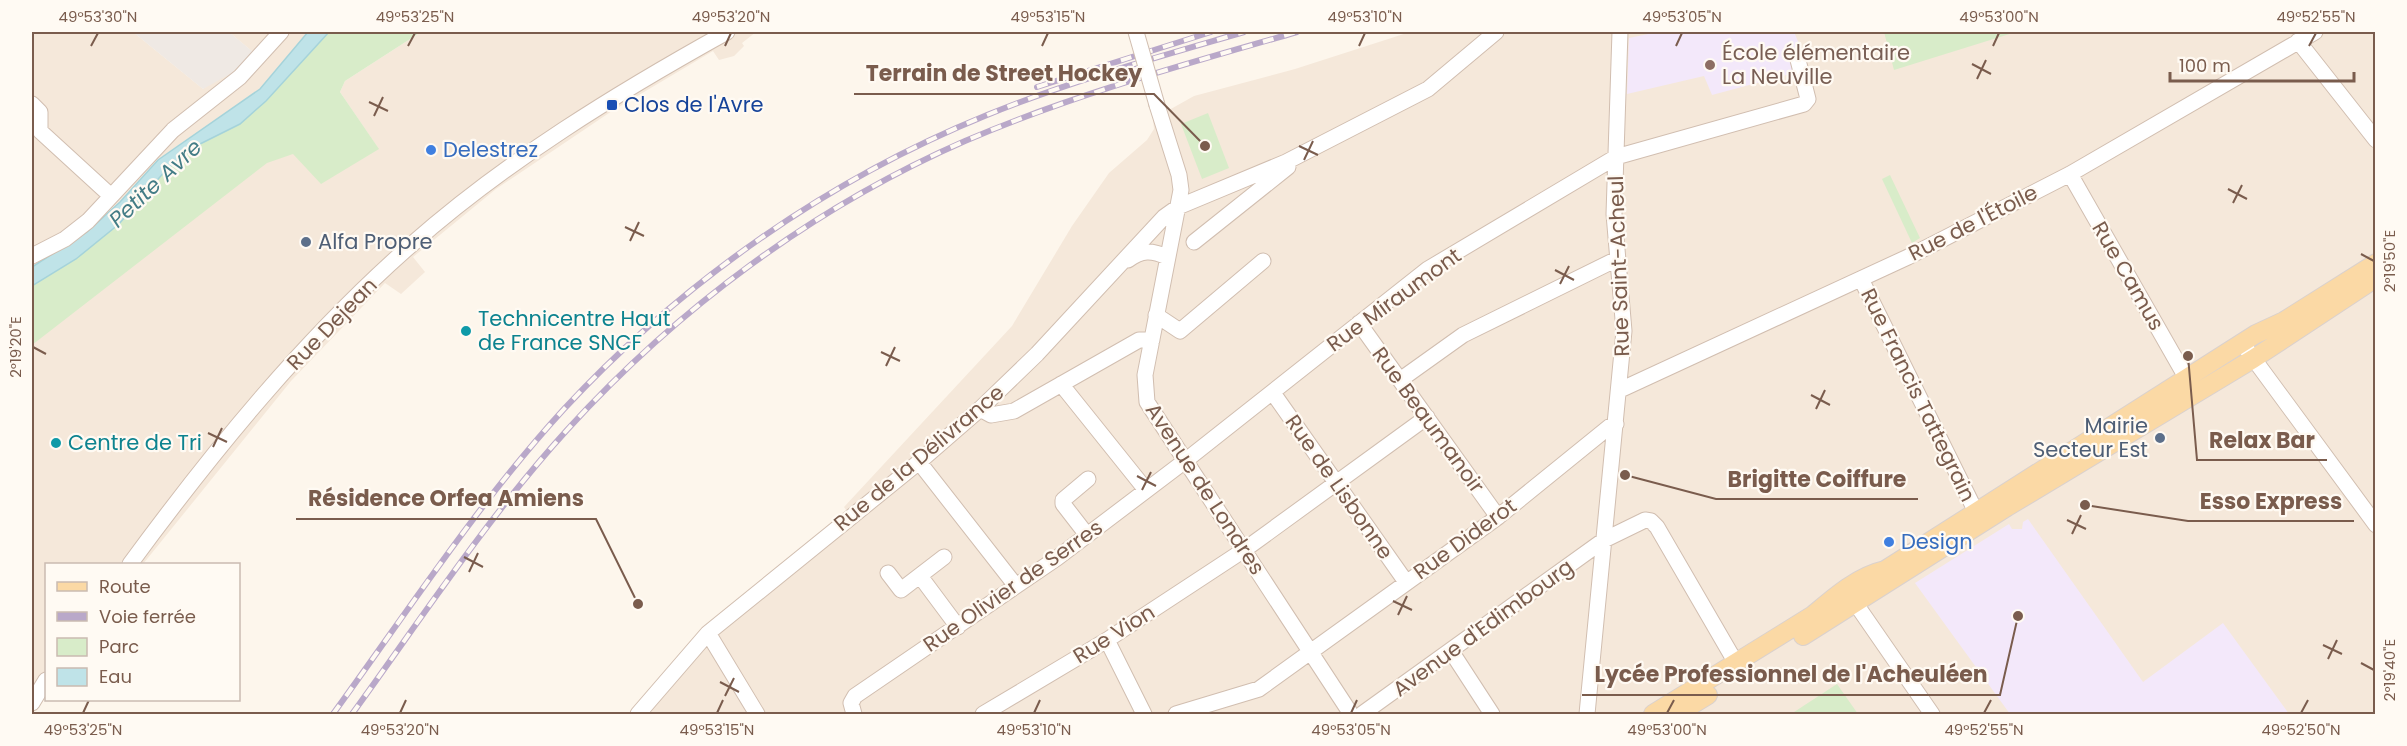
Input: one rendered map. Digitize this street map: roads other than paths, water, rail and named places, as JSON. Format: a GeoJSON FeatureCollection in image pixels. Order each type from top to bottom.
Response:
{"type":"FeatureCollection","features":[{"type":"Feature","properties":{"kind":"main road"},"geometry":{"type":"LineString","coordinates":[[1677,714],[1850,596],[1874,572],[1885,570],[1974,510],[2242,343],[2284,321],[2376,263]]}},
{"type":"Feature","properties":{"kind":"main road"},"geometry":{"type":"LineString","coordinates":[[1653,714],[1813,615],[1850,596],[2253,359],[2376,278]]}},
{"type":"Feature","properties":{"kind":"street"},"geometry":{"type":"LineString","coordinates":[[32,256],[65,239],[88,221],[172,130],[240,77],[281,32]]}},
{"type":"Feature","properties":{"kind":"street","name":"Rue Dejean"},"geometry":{"type":"LineString","coordinates":[[131,563],[262,398],[340,311],[411,245],[448,214],[573,124],[727,32]]}},
{"type":"Feature","properties":{"kind":"street","name":"Avenue de Londres"},"geometry":{"type":"LineString","coordinates":[[1136,32],[1179,175],[1181,190],[1145,375],[1147,402],[1351,714]]}},
{"type":"Feature","properties":{"kind":"street","name":"Rue de la Délivrance"},"geometry":{"type":"LineString","coordinates":[[638,714],[708,633],[919,462],[980,409],[1116,270],[1164,217],[1178,207],[1286,162],[1428,88],[1496,32]]}},
{"type":"Feature","properties":{"kind":"street","name":"Rue Saint-Acheul"},"geometry":{"type":"LineString","coordinates":[[1587,714],[1624,331],[1617,259],[1616,157],[1620,32]]}},
{"type":"Feature","properties":{"kind":"street","name":"Rue de l'Étoile"},"geometry":{"type":"LineString","coordinates":[[1620,390],[1861,279],[2070,174],[2314,32]]}},
{"type":"Feature","properties":{"kind":"street"},"geometry":{"type":"LineString","coordinates":[[2298,41],[2376,140]]}},
{"type":"Feature","properties":{"kind":"street","name":"Rue Miraumont"},"geometry":{"type":"LineString","coordinates":[[1185,461],[1428,269],[1616,157],[1804,104],[1808,99],[1798,60]]}},
{"type":"Feature","properties":{"kind":"street"},"geometry":{"type":"LineString","coordinates":[[32,104],[40,112],[40,131],[111,196]]}},
{"type":"Feature","properties":{"kind":"street"},"geometry":{"type":"LineString","coordinates":[[1194,242],[1289,166],[1286,162]]}},
{"type":"Feature","properties":{"kind":"street","name":"Rue Camus"},"geometry":{"type":"LineString","coordinates":[[2070,174],[2187,379]]}},
{"type":"Feature","properties":{"kind":"street","name":"Rue de la Délivrance"},"geometry":{"type":"LineString","coordinates":[[1116,270],[1140,253],[1150,251],[1167,257]]}},
{"type":"Feature","properties":{"kind":"street"},"geometry":{"type":"LineString","coordinates":[[1400,380],[1463,335],[1617,259]]}},
{"type":"Feature","properties":{"kind":"street"},"geometry":{"type":"LineString","coordinates":[[1156,315],[1180,330],[1263,261]]}},
{"type":"Feature","properties":{"kind":"street","name":"Rue Francis Tattegrain"},"geometry":{"type":"LineString","coordinates":[[1861,279],[1974,510]]}},
{"type":"Feature","properties":{"kind":"street","name":"Rue Beaumanoir"},"geometry":{"type":"LineString","coordinates":[[1359,323],[1498,517]]}},
{"type":"Feature","properties":{"kind":"street"},"geometry":{"type":"LineString","coordinates":[[980,409],[991,415],[1014,411],[1139,340],[1152,340]]}},
{"type":"Feature","properties":{"kind":"street"},"geometry":{"type":"LineString","coordinates":[[2242,343],[2376,525]]}},
{"type":"Feature","properties":{"kind":"street"},"geometry":{"type":"LineString","coordinates":[[1061,384],[1146,490]]}},
{"type":"Feature","properties":{"kind":"street","name":"Rue de Lisbonne"},"geometry":{"type":"LineString","coordinates":[[1273,393],[1406,582]]}},
{"type":"Feature","properties":{"kind":"street","name":"Rue Vion"},"geometry":{"type":"LineString","coordinates":[[983,714],[1107,640],[1244,550],[1427,417]]}},
{"type":"Feature","properties":{"kind":"street","name":"Rue Diderot"},"geometry":{"type":"LineString","coordinates":[[1176,714],[1259,689],[1498,517],[1609,427],[1616,424]]}},
{"type":"Feature","properties":{"kind":"street","name":"Rue Olivier de Serres"},"geometry":{"type":"LineString","coordinates":[[854,714],[851,703],[855,696],[1016,586],[1185,461]]}},
{"type":"Feature","properties":{"kind":"street"},"geometry":{"type":"LineString","coordinates":[[919,462],[1016,586]]}},
{"type":"Feature","properties":{"kind":"street"},"geometry":{"type":"LineString","coordinates":[[1087,535],[1063,504],[1063,500],[1088,478]]}},
{"type":"Feature","properties":{"kind":"street","name":"Avenue d'Edimbourg"},"geometry":{"type":"LineString","coordinates":[[1362,714],[1604,540],[1639,522],[1651,521],[1736,663]]}},
{"type":"Feature","properties":{"kind":"street"},"geometry":{"type":"LineString","coordinates":[[888,573],[901,590],[944,557]]}},
{"type":"Feature","properties":{"kind":"street"},"geometry":{"type":"LineString","coordinates":[[920,576],[958,627]]}},
{"type":"Feature","properties":{"kind":"street"},"geometry":{"type":"LineString","coordinates":[[1850,596],[1932,714]]}},
{"type":"Feature","properties":{"kind":"street"},"geometry":{"type":"LineString","coordinates":[[708,633],[757,714]]}},
{"type":"Feature","properties":{"kind":"street"},"geometry":{"type":"LineString","coordinates":[[1107,640],[1144,714]]}},
{"type":"Feature","properties":{"kind":"street"},"geometry":{"type":"LineString","coordinates":[[1451,651],[1492,714]]}},
{"type":"Feature","properties":{"kind":"street"},"geometry":{"type":"LineString","coordinates":[[32,703],[45,682]]}},
{"type":"Feature","properties":{"kind":"water"},"geometry":{"type":"Polygon","coordinates":[[[308,32],[329,32],[266,101],[240,124],[196,146],[166,170],[119,224],[76,259],[32,286],[32,267],[87,232],[120,202],[158,160],[260,89],[308,32]]]}},
{"type":"Feature","properties":{"kind":"railway"},"geometry":{"type":"LineString","coordinates":[[1037,87],[1211,32]]}},
{"type":"Feature","properties":{"kind":"railway"},"geometry":{"type":"LineString","coordinates":[[333,714],[444,558],[502,482],[564,409],[657,319],[759,239],[814,203],[870,171],[928,141],[987,115],[1114,70],[1244,32]]}},
{"type":"Feature","properties":{"kind":"railway"},"geometry":{"type":"LineString","coordinates":[[352,714],[482,533],[567,430],[654,343],[751,265],[855,197],[909,167],[965,141],[1005,124],[1088,95],[1171,68],[1297,32]]}},
{"type":"Feature","properties":{"kind":"place","name":"École élémentaire La Neuville"},"geometry":{"type":"Point","coordinates":[1710,65]}},
{"type":"Feature","properties":{"kind":"place","name":"Clos de l'Avre"},"geometry":{"type":"Point","coordinates":[612,105]}},
{"type":"Feature","properties":{"kind":"place","name":"Terrain de Street Hockey"},"geometry":{"type":"Point","coordinates":[1205,146]}},
{"type":"Feature","properties":{"kind":"place","name":"Delestrez"},"geometry":{"type":"Point","coordinates":[431,150]}},
{"type":"Feature","properties":{"kind":"place","name":"Alfa Propre"},"geometry":{"type":"Point","coordinates":[306,242]}},
{"type":"Feature","properties":{"kind":"place","name":"Technicentre Haut de France SNCF"},"geometry":{"type":"Point","coordinates":[466,331]}},
{"type":"Feature","properties":{"kind":"place","name":"Relax Bar"},"geometry":{"type":"Point","coordinates":[2188,356]}},
{"type":"Feature","properties":{"kind":"place","name":"Mairie Secteur Est"},"geometry":{"type":"Point","coordinates":[2160,438]}},
{"type":"Feature","properties":{"kind":"place","name":"Centre de Tri"},"geometry":{"type":"Point","coordinates":[56,443]}},
{"type":"Feature","properties":{"kind":"place","name":"Brigitte Coiffure"},"geometry":{"type":"Point","coordinates":[1625,475]}},
{"type":"Feature","properties":{"kind":"place","name":"Esso Express"},"geometry":{"type":"Point","coordinates":[2085,505]}},
{"type":"Feature","properties":{"kind":"place","name":"Design"},"geometry":{"type":"Point","coordinates":[1889,542]}},
{"type":"Feature","properties":{"kind":"place","name":"Résidence Orfea Amiens"},"geometry":{"type":"Point","coordinates":[638,604]}},
{"type":"Feature","properties":{"kind":"place","name":"Lycée Professionnel de l'Acheuléen"},"geometry":{"type":"Point","coordinates":[2018,616]}},
{"type":"Feature","properties":{"kind":"water label","name":"Petite Avre"},"geometry":{"type":"Point","coordinates":[155,183]}}]}
